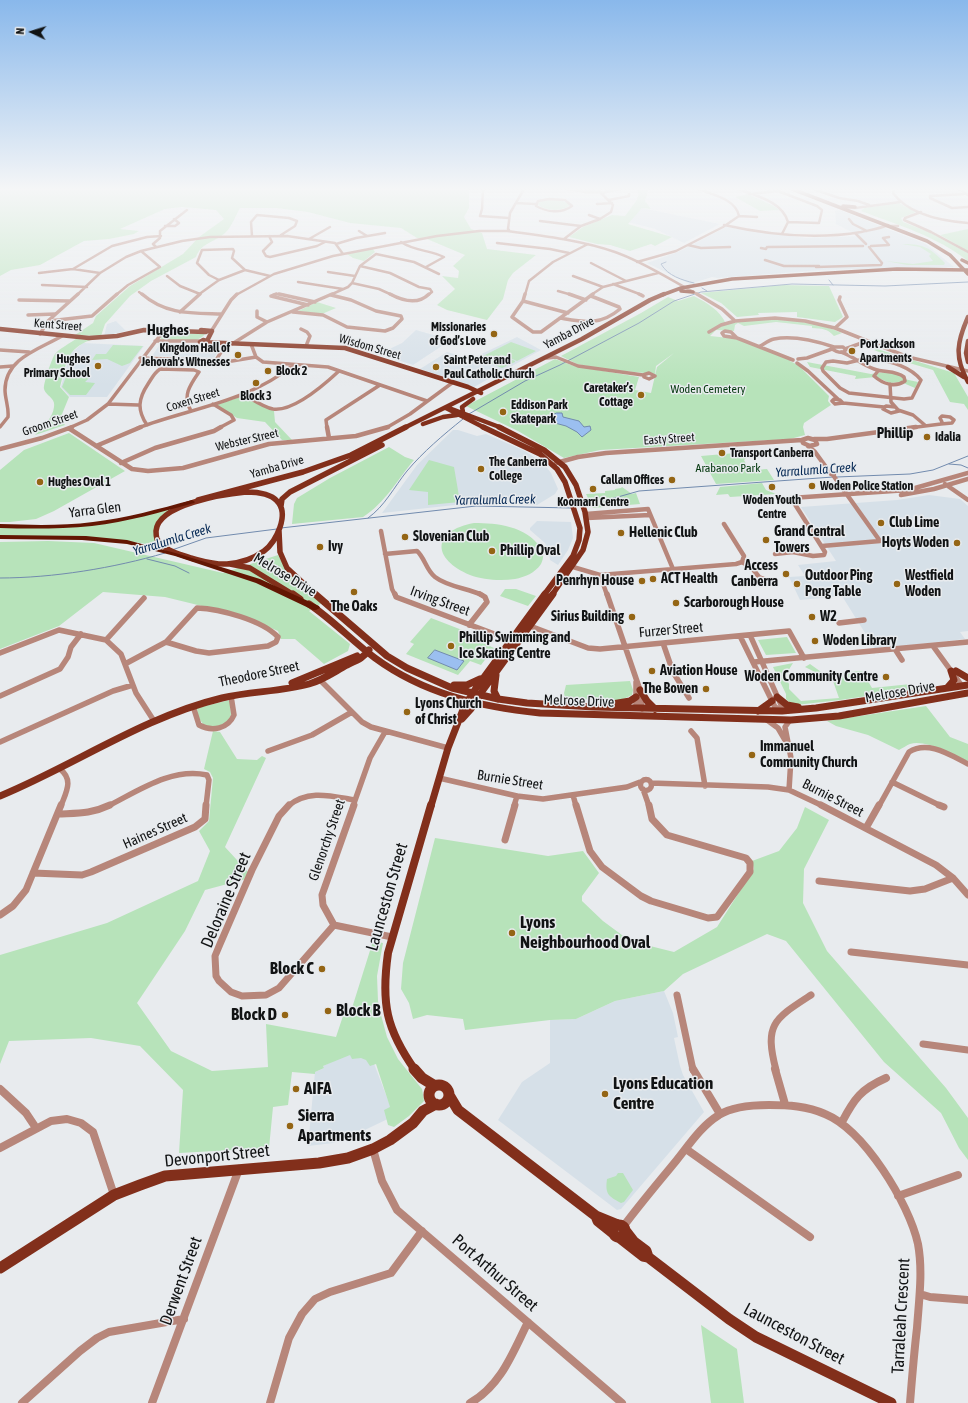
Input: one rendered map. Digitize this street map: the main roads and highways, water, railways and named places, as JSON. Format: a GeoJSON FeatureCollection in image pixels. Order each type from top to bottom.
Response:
{"type":"FeatureCollection","features":[{"type":"Feature","properties":{"kind":"highway","name":"Yarra Glen"},"geometry":{"type":"LineString","coordinates":[[0,526],[60,526],[104,522],[133,517],[195,501]]}},
{"type":"Feature","properties":{"kind":"highway","name":"Yarra Glen"},"geometry":{"type":"LineString","coordinates":[[0,537],[82,538],[128,542],[159,547],[258,581],[316,608]]}},
{"type":"Feature","properties":{"kind":"main road"},"geometry":{"type":"LineString","coordinates":[[949,254],[967,272]]}},
{"type":"Feature","properties":{"kind":"main road"},"geometry":{"type":"LineString","coordinates":[[954,254],[968,264]]}},
{"type":"Feature","properties":{"kind":"main road"},"geometry":{"type":"LineString","coordinates":[[950,270],[956,269],[961,265]]}},
{"type":"Feature","properties":{"kind":"main road","name":"Yamba Drive"},"geometry":{"type":"LineString","coordinates":[[280,506],[283,497],[292,490],[423,424],[460,401],[606,330],[648,305],[695,286],[728,279],[807,274],[825,270],[837,272],[898,269],[950,270],[967,272]]}},
{"type":"Feature","properties":{"kind":"main road","name":"Yamba Drive"},"geometry":{"type":"LineString","coordinates":[[695,286],[825,270],[967,272]]}},
{"type":"Feature","properties":{"kind":"main road"},"geometry":{"type":"LineString","coordinates":[[687,290],[694,290],[695,286]]}},
{"type":"Feature","properties":{"kind":"main road"},"geometry":{"type":"LineString","coordinates":[[967,380],[959,363],[958,346],[968,316]]}},
{"type":"Feature","properties":{"kind":"main road","name":"Kent Street"},"geometry":{"type":"LineString","coordinates":[[0,329],[78,338],[115,336],[140,330],[208,331],[204,342]]}},
{"type":"Feature","properties":{"kind":"main road"},"geometry":{"type":"LineString","coordinates":[[968,341],[966,353],[968,362]]}},
{"type":"Feature","properties":{"kind":"main road","name":"Wisdom Street"},"geometry":{"type":"LineString","coordinates":[[204,342],[331,347],[352,350],[468,388],[479,393]]}},
{"type":"Feature","properties":{"kind":"main road","name":"Yamba Drive"},"geometry":{"type":"LineString","coordinates":[[195,501],[303,472],[336,460],[473,399],[486,388],[542,359],[556,354]]}},
{"type":"Feature","properties":{"kind":"main road"},"geometry":{"type":"LineString","coordinates":[[959,363],[948,366],[967,380]]}},
{"type":"Feature","properties":{"kind":"main road"},"geometry":{"type":"LineString","coordinates":[[460,401],[469,392],[468,388],[486,388]]}},
{"type":"Feature","properties":{"kind":"main road"},"geometry":{"type":"LineString","coordinates":[[423,424],[443,417],[461,414],[462,407],[473,399]]}},
{"type":"Feature","properties":{"kind":"main road","name":"Launceston Street"},"geometry":{"type":"LineString","coordinates":[[449,409],[461,414],[473,416],[546,450],[561,462],[571,474],[585,511],[589,532],[586,544],[514,641],[483,677],[476,694]]}},
{"type":"Feature","properties":{"kind":"main road","name":"Launceston Street"},"geometry":{"type":"LineString","coordinates":[[461,414],[468,420],[540,454],[553,464],[564,479],[580,528],[579,540],[570,566],[530,626],[514,641],[498,669],[476,694],[459,723],[448,748],[392,937],[386,966],[384,996],[393,1034],[406,1060],[422,1078],[423,1083],[434,1097],[458,1110],[596,1216],[598,1221],[619,1230],[643,1256],[648,1256],[719,1311],[756,1337],[891,1403]]}},
{"type":"Feature","properties":{"kind":"main road"},"geometry":{"type":"LineString","coordinates":[[159,547],[156,536],[158,524],[172,511],[195,501],[233,493],[254,492],[271,497],[278,502],[280,506],[282,522],[278,535],[269,548],[260,554],[244,561],[230,564]]}},
{"type":"Feature","properties":{"kind":"main road","name":"Melrose Drive"},"geometry":{"type":"LineString","coordinates":[[278,535],[280,556],[287,568],[303,584],[387,656],[407,668],[452,688],[498,699],[527,703],[594,707],[782,711],[816,708],[967,687]]}},
{"type":"Feature","properties":{"kind":"main road","name":"Melrose Drive"},"geometry":{"type":"LineString","coordinates":[[179,554],[210,562],[250,568],[316,608],[357,644],[390,669],[416,684],[471,702],[515,711],[540,714],[768,720],[828,718],[864,712],[967,687]]}},
{"type":"Feature","properties":{"kind":"main road"},"geometry":{"type":"LineString","coordinates":[[361,634],[369,646],[368,652],[376,652],[387,656]]}},
{"type":"Feature","properties":{"kind":"main road"},"geometry":{"type":"LineString","coordinates":[[348,659],[357,650],[357,644]]}},
{"type":"Feature","properties":{"kind":"main road","name":"Theodore Street"},"geometry":{"type":"LineString","coordinates":[[318,676],[348,659],[368,652]]}},
{"type":"Feature","properties":{"kind":"main road","name":"Theodore Street"},"geometry":{"type":"LineString","coordinates":[[0,796],[60,768],[168,713],[210,699],[231,694],[300,683],[363,657],[368,652]]}},
{"type":"Feature","properties":{"kind":"main road"},"geometry":{"type":"LineString","coordinates":[[498,669],[493,689],[495,696],[498,699]]}},
{"type":"Feature","properties":{"kind":"main road"},"geometry":{"type":"LineString","coordinates":[[945,689],[951,685],[954,680],[954,671],[967,687]]}},
{"type":"Feature","properties":{"kind":"main road"},"geometry":{"type":"LineString","coordinates":[[431,679],[459,686],[473,683],[483,677]]}},
{"type":"Feature","properties":{"kind":"main road"},"geometry":{"type":"LineString","coordinates":[[640,690],[647,701],[655,709]]}},
{"type":"Feature","properties":{"kind":"main road"},"geometry":{"type":"LineString","coordinates":[[594,707],[630,701],[636,697]]}},
{"type":"Feature","properties":{"kind":"main road"},"geometry":{"type":"LineString","coordinates":[[758,711],[774,699],[794,707],[816,708]]}},
{"type":"Feature","properties":{"kind":"main road"},"geometry":{"type":"LineString","coordinates":[[639,708],[640,716]]}},
{"type":"Feature","properties":{"kind":"main road"},"geometry":{"type":"LineString","coordinates":[[768,720],[780,715],[782,711],[801,719]]}},
{"type":"Feature","properties":{"kind":"main road"},"geometry":{"type":"LineString","coordinates":[[434,1097],[444,1086],[448,1090],[449,1095]]}},
{"type":"Feature","properties":{"kind":"main road","name":"Launceston Street"},"geometry":{"type":"LineString","coordinates":[[449,1095],[458,1110]]}},
{"type":"Feature","properties":{"kind":"main road","name":"Devonport Street"},"geometry":{"type":"LineString","coordinates":[[0,1268],[114,1195],[165,1176],[319,1163],[348,1158],[373,1150],[390,1140],[424,1112],[434,1097],[446,1101],[449,1095]]}},
{"type":"Feature","properties":{"kind":"water"},"geometry":{"type":"Polygon","coordinates":[[[557,413],[562,413],[563,417],[579,421],[584,427],[590,426],[591,430],[582,437],[577,432],[566,426],[555,423],[550,416],[557,413]]]}},
{"type":"Feature","properties":{"kind":"water"},"geometry":{"type":"Polygon","coordinates":[[[435,650],[464,661],[457,670],[428,658],[435,650]]]}},
{"type":"Feature","properties":{"kind":"waterway"},"geometry":{"type":"LineString","coordinates":[[666,262],[661,264],[667,272],[680,279],[694,283]]}},
{"type":"Feature","properties":{"kind":"waterway"},"geometry":{"type":"LineString","coordinates":[[829,280],[833,285]]}},
{"type":"Feature","properties":{"kind":"waterway"},"geometry":{"type":"LineString","coordinates":[[833,285],[885,286],[968,282]]}},
{"type":"Feature","properties":{"kind":"waterway"},"geometry":{"type":"LineString","coordinates":[[469,414],[525,381],[560,365],[639,323],[674,301],[701,292],[792,284],[833,285]]}},
{"type":"Feature","properties":{"kind":"waterway"},"geometry":{"type":"LineString","coordinates":[[702,288],[707,291]]}},
{"type":"Feature","properties":{"kind":"waterway"},"geometry":{"type":"LineString","coordinates":[[368,518],[379,508],[407,471],[420,457],[463,419]]}},
{"type":"Feature","properties":{"kind":"waterway","name":"Yarralumla Creek"},"geometry":{"type":"LineString","coordinates":[[837,477],[910,474],[933,470],[968,456]]}},
{"type":"Feature","properties":{"kind":"waterway"},"geometry":{"type":"LineString","coordinates":[[949,464],[961,465],[968,468]]}},
{"type":"Feature","properties":{"kind":"waterway","name":"Yarralumla Creek"},"geometry":{"type":"LineString","coordinates":[[586,506],[639,491],[833,477]]}},
{"type":"Feature","properties":{"kind":"waterway","name":"Yarralumla Creek"},"geometry":{"type":"LineString","coordinates":[[281,528],[476,506],[572,508]]}},
{"type":"Feature","properties":{"kind":"waterway","name":"Yarralumla Creek"},"geometry":{"type":"LineString","coordinates":[[172,550],[206,538],[277,529]]}},
{"type":"Feature","properties":{"kind":"waterway","name":"Yarralumla Creek"},"geometry":{"type":"LineString","coordinates":[[0,578],[20,578],[62,574],[104,568],[165,553]]}},
{"type":"Feature","properties":{"kind":"waterway"},"geometry":{"type":"LineString","coordinates":[[147,559],[175,566],[189,573]]}},
{"type":"Feature","properties":{"kind":"place","name":"Missionaries of God’s Love"},"geometry":{"type":"Point","coordinates":[494,334]}},
{"type":"Feature","properties":{"kind":"place","name":"Port Jackson Apartments"},"geometry":{"type":"Point","coordinates":[852,351]}},
{"type":"Feature","properties":{"kind":"place","name":"Kingdom Hall of Jehovah's Witnesses"},"geometry":{"type":"Point","coordinates":[238,355]}},
{"type":"Feature","properties":{"kind":"place","name":"Hughes Primary School"},"geometry":{"type":"Point","coordinates":[98,366]}},
{"type":"Feature","properties":{"kind":"place","name":"Saint Peter and Paul Catholic Church"},"geometry":{"type":"Point","coordinates":[436,367]}},
{"type":"Feature","properties":{"kind":"place","name":"Block 2"},"geometry":{"type":"Point","coordinates":[268,371]}},
{"type":"Feature","properties":{"kind":"place","name":"Block 3"},"geometry":{"type":"Point","coordinates":[256,383]}},
{"type":"Feature","properties":{"kind":"place","name":"Caretaker’s Cottage"},"geometry":{"type":"Point","coordinates":[641,395]}},
{"type":"Feature","properties":{"kind":"place","name":"Eddison Park Skatepark"},"geometry":{"type":"Point","coordinates":[503,412]}},
{"type":"Feature","properties":{"kind":"place","name":"Idalia"},"geometry":{"type":"Point","coordinates":[927,437]}},
{"type":"Feature","properties":{"kind":"place","name":"Transport Canberra"},"geometry":{"type":"Point","coordinates":[722,453]}},
{"type":"Feature","properties":{"kind":"place","name":"The Canberra College"},"geometry":{"type":"Point","coordinates":[481,469]}},
{"type":"Feature","properties":{"kind":"place","name":"Callam Offices"},"geometry":{"type":"Point","coordinates":[672,480]}},
{"type":"Feature","properties":{"kind":"place","name":"Hughes Oval 1"},"geometry":{"type":"Point","coordinates":[40,482]}},
{"type":"Feature","properties":{"kind":"place","name":"Woden Police Station"},"geometry":{"type":"Point","coordinates":[812,486]}},
{"type":"Feature","properties":{"kind":"place","name":"Woden Youth Centre"},"geometry":{"type":"Point","coordinates":[772,487]}},
{"type":"Feature","properties":{"kind":"place","name":"Koomarri Centre"},"geometry":{"type":"Point","coordinates":[593,489]}},
{"type":"Feature","properties":{"kind":"place","name":"Club Lime"},"geometry":{"type":"Point","coordinates":[881,523]}},
{"type":"Feature","properties":{"kind":"place","name":"Hellenic Club"},"geometry":{"type":"Point","coordinates":[621,533]}},
{"type":"Feature","properties":{"kind":"place","name":"Slovenian Club"},"geometry":{"type":"Point","coordinates":[405,537]}},
{"type":"Feature","properties":{"kind":"place","name":"Grand Central Towers"},"geometry":{"type":"Point","coordinates":[766,540]}},
{"type":"Feature","properties":{"kind":"place","name":"Hoyts Woden"},"geometry":{"type":"Point","coordinates":[957,543]}},
{"type":"Feature","properties":{"kind":"place","name":"Ivy"},"geometry":{"type":"Point","coordinates":[320,547]}},
{"type":"Feature","properties":{"kind":"place","name":"Phillip Oval"},"geometry":{"type":"Point","coordinates":[492,551]}},
{"type":"Feature","properties":{"kind":"place","name":"Access Canberra"},"geometry":{"type":"Point","coordinates":[786,574]}},
{"type":"Feature","properties":{"kind":"place","name":"ACT Health"},"geometry":{"type":"Point","coordinates":[653,579]}},
{"type":"Feature","properties":{"kind":"place","name":"Penrhyn House"},"geometry":{"type":"Point","coordinates":[642,581]}},
{"type":"Feature","properties":{"kind":"place","name":"Outdoor Ping Pong Table"},"geometry":{"type":"Point","coordinates":[797,584]}},
{"type":"Feature","properties":{"kind":"place","name":"Westfield Woden"},"geometry":{"type":"Point","coordinates":[897,584]}},
{"type":"Feature","properties":{"kind":"place","name":"The Oaks"},"geometry":{"type":"Point","coordinates":[354,592]}},
{"type":"Feature","properties":{"kind":"place","name":"Scarborough House"},"geometry":{"type":"Point","coordinates":[676,603]}},
{"type":"Feature","properties":{"kind":"place","name":"Sirius Building"},"geometry":{"type":"Point","coordinates":[632,617]}},
{"type":"Feature","properties":{"kind":"place","name":"W2"},"geometry":{"type":"Point","coordinates":[812,617]}},
{"type":"Feature","properties":{"kind":"place","name":"Woden Library"},"geometry":{"type":"Point","coordinates":[815,641]}},
{"type":"Feature","properties":{"kind":"place","name":"Phillip Swimming and Ice Skating Centre"},"geometry":{"type":"Point","coordinates":[451,646]}},
{"type":"Feature","properties":{"kind":"place","name":"Aviation House"},"geometry":{"type":"Point","coordinates":[652,671]}},
{"type":"Feature","properties":{"kind":"place","name":"Woden Community Centre"},"geometry":{"type":"Point","coordinates":[886,677]}},
{"type":"Feature","properties":{"kind":"place","name":"The Bowen"},"geometry":{"type":"Point","coordinates":[706,689]}},
{"type":"Feature","properties":{"kind":"place","name":"Lyons Church of Christ"},"geometry":{"type":"Point","coordinates":[407,712]}},
{"type":"Feature","properties":{"kind":"place","name":"Immanuel Community Church"},"geometry":{"type":"Point","coordinates":[752,755]}},
{"type":"Feature","properties":{"kind":"place","name":"Lyons Neighbourhood Oval"},"geometry":{"type":"Point","coordinates":[512,933]}},
{"type":"Feature","properties":{"kind":"place","name":"Block C"},"geometry":{"type":"Point","coordinates":[322,969]}},
{"type":"Feature","properties":{"kind":"place","name":"Block B"},"geometry":{"type":"Point","coordinates":[328,1011]}},
{"type":"Feature","properties":{"kind":"place","name":"Block D"},"geometry":{"type":"Point","coordinates":[285,1015]}},
{"type":"Feature","properties":{"kind":"place","name":"AIFA"},"geometry":{"type":"Point","coordinates":[296,1089]}},
{"type":"Feature","properties":{"kind":"place","name":"Lyons Education Centre"},"geometry":{"type":"Point","coordinates":[605,1094]}},
{"type":"Feature","properties":{"kind":"place","name":"Sierra Apartments"},"geometry":{"type":"Point","coordinates":[290,1126]}},
{"type":"Feature","properties":{"kind":"district","name":"Hughes"},"geometry":{"type":"Point","coordinates":[168,330]}},
{"type":"Feature","properties":{"kind":"district","name":"Phillip"},"geometry":{"type":"Point","coordinates":[895,433]}},
{"type":"Feature","properties":{"kind":"park label","name":"Woden Cemetery"},"geometry":{"type":"Point","coordinates":[708,389]}},
{"type":"Feature","properties":{"kind":"park label","name":"Arabanoo Park"},"geometry":{"type":"Point","coordinates":[728,468]}}]}
